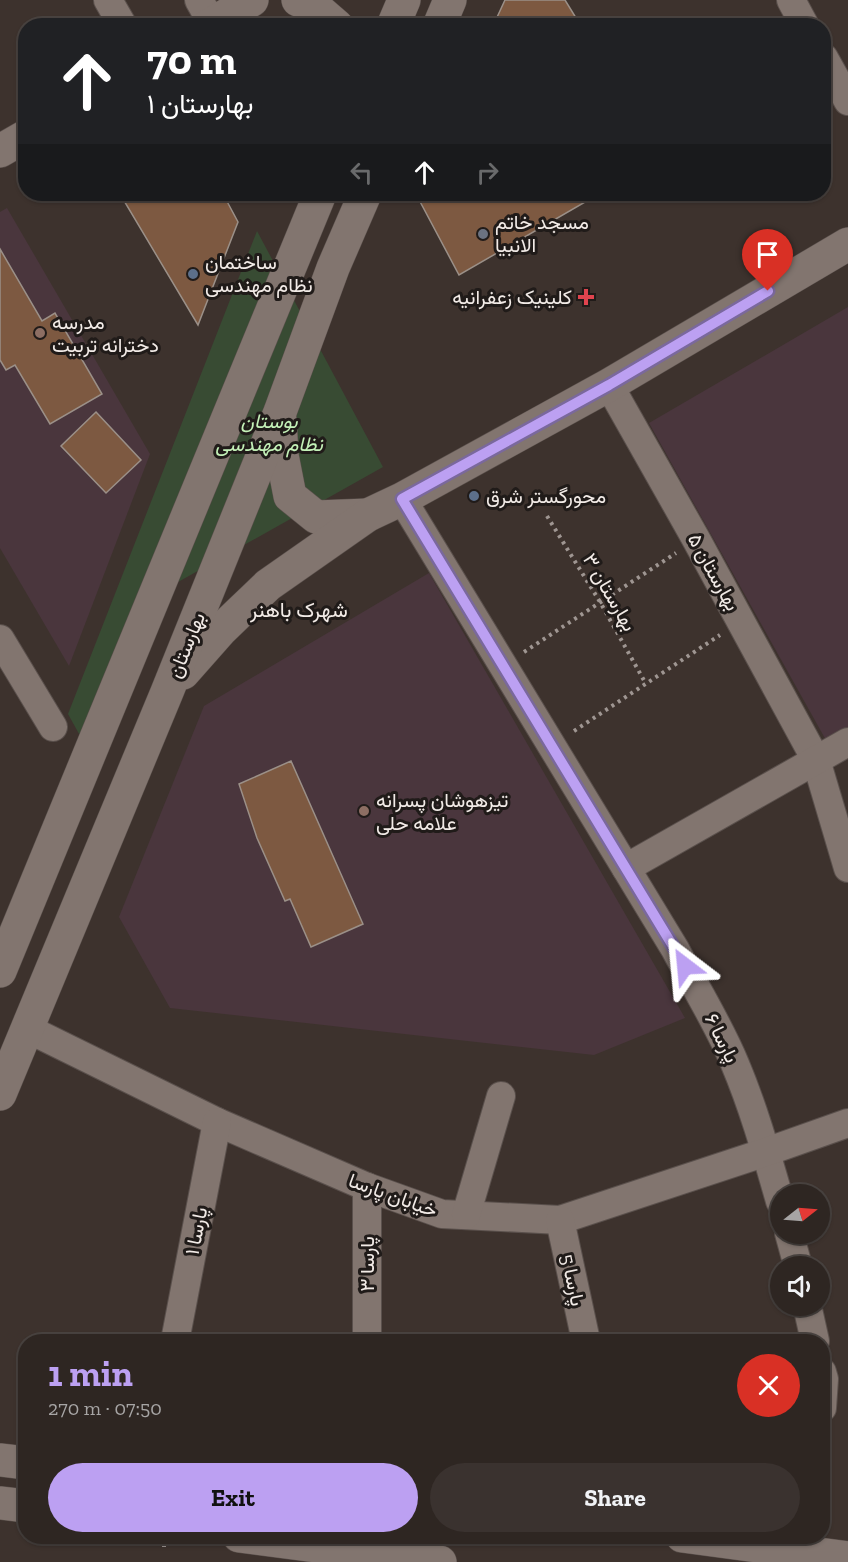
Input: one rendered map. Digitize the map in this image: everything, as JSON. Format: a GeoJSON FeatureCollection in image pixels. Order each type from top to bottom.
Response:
{"type":"FeatureCollection","features":[{"type":"Feature","properties":{"kind":"street"},"geometry":{"type":"LineString","coordinates":[[108,0],[118,18]]}},
{"type":"Feature","properties":{"kind":"street"},"geometry":{"type":"LineString","coordinates":[[207,16],[252,0]]}},
{"type":"Feature","properties":{"kind":"street"},"geometry":{"type":"LineString","coordinates":[[298,0],[315,7],[328,18]]}},
{"type":"Feature","properties":{"kind":"street"},"geometry":{"type":"LineString","coordinates":[[396,18],[404,0]]}},
{"type":"Feature","properties":{"kind":"street"},"geometry":{"type":"LineString","coordinates":[[442,18],[450,0]]}},
{"type":"Feature","properties":{"kind":"street"},"geometry":{"type":"LineString","coordinates":[[791,0],[801,18]]}},
{"type":"Feature","properties":{"kind":"street"},"geometry":{"type":"LineString","coordinates":[[831,71],[848,101]]}},
{"type":"Feature","properties":{"kind":"street"},"geometry":{"type":"LineString","coordinates":[[0,151],[18,141]]}},
{"type":"Feature","properties":{"kind":"street"},"geometry":{"type":"LineString","coordinates":[[0,971],[317,201]]}},
{"type":"Feature","properties":{"kind":"street","name":"بهارستان"},"geometry":{"type":"LineString","coordinates":[[0,1094],[167,692],[280,412],[333,268],[362,201]]}},
{"type":"Feature","properties":{"kind":"street"},"geometry":{"type":"LineString","coordinates":[[167,692],[221,630],[268,585],[369,515],[609,385],[848,244]]}},
{"type":"Feature","properties":{"kind":"street"},"geometry":{"type":"LineString","coordinates":[[294,259],[307,247],[319,246],[329,252],[333,268]]}},
{"type":"Feature","properties":{"kind":"street","name":"بهارستان ۵"},"geometry":{"type":"LineString","coordinates":[[609,385],[816,760],[848,868]]}},
{"type":"Feature","properties":{"kind":"street"},"geometry":{"type":"LineString","coordinates":[[280,412],[282,455],[290,496],[316,517],[369,515]]}},
{"type":"Feature","properties":{"kind":"street","name":"پارسا ۶"},"geometry":{"type":"LineString","coordinates":[[402,499],[675,949],[735,1064],[775,1184]]}},
{"type":"Feature","properties":{"kind":"street"},"geometry":{"type":"LineString","coordinates":[[0,639],[53,727]]}},
{"type":"Feature","properties":{"kind":"street"},"geometry":{"type":"LineString","coordinates":[[626,868],[848,742]]}},
{"type":"Feature","properties":{"kind":"street","name":"خیابان پارسا"},"geometry":{"type":"LineString","coordinates":[[26,1028],[218,1122],[367,1187],[442,1214],[560,1220],[848,1123]]}},
{"type":"Feature","properties":{"kind":"street"},"geometry":{"type":"LineString","coordinates":[[466,1215],[501,1096]]}},
{"type":"Feature","properties":{"kind":"street","name":"پارسا ۱"},"geometry":{"type":"LineString","coordinates":[[177,1334],[218,1122]]}},
{"type":"Feature","properties":{"kind":"street","name":"پارسا ۳"},"geometry":{"type":"LineString","coordinates":[[367,1187],[367,1334]]}},
{"type":"Feature","properties":{"kind":"street","name":"پارسا 5"},"geometry":{"type":"LineString","coordinates":[[560,1220],[584,1334]]}},
{"type":"Feature","properties":{"kind":"street"},"geometry":{"type":"LineString","coordinates":[[809,1316],[813,1334]]}},
{"type":"Feature","properties":{"kind":"street"},"geometry":{"type":"LineString","coordinates":[[0,1460],[18,1462]]}},
{"type":"Feature","properties":{"kind":"street"},"geometry":{"type":"LineString","coordinates":[[0,1503],[18,1505]]}},
{"type":"Feature","properties":{"kind":"street"},"geometry":{"type":"LineString","coordinates":[[301,1544],[440,1562]]}},
{"type":"Feature","properties":{"kind":"street"},"geometry":{"type":"LineString","coordinates":[[813,1545],[848,1558]]}},
{"type":"Feature","properties":{"kind":"path","name":"بهارستان ۳"},"geometry":{"type":"LineString","coordinates":[[547,516],[600,602],[646,684]]}},
{"type":"Feature","properties":{"kind":"path"},"geometry":{"type":"LineString","coordinates":[[502,666],[696,539]]}},
{"type":"Feature","properties":{"kind":"path"},"geometry":{"type":"LineString","coordinates":[[552,746],[741,621]]}},
{"type":"Feature","properties":{"kind":"shaded area","name":"مدرسه دخترانه تربیت"},"geometry":{"type":"Polygon","coordinates":[[[7,208],[150,454],[69,666],[0,548],[0,212],[7,208]]]}},
{"type":"Feature","properties":{"kind":"shaded area"},"geometry":{"type":"Polygon","coordinates":[[[848,307],[848,730],[827,742],[649,423],[848,307]]]}},
{"type":"Feature","properties":{"kind":"shaded area","name":"تیزهوشان پسرانه علامه حلی"},"geometry":{"type":"Polygon","coordinates":[[[429,573],[685,1018],[594,1055],[170,1008],[119,917],[204,706],[429,573]]]}},
{"type":"Feature","properties":{"kind":"green space","name":"بوستان نظام مهندسی"},"geometry":{"type":"Polygon","coordinates":[[[257,231],[383,467],[155,595],[88,750],[68,714],[257,231]]]}},
{"type":"Feature","properties":{"kind":"building"},"geometry":{"type":"Polygon","coordinates":[[[505,0],[565,0],[576,18],[497,18],[505,0]]]}},
{"type":"Feature","properties":{"kind":"building","name":"ساختمان نظام مهندسی"},"geometry":{"type":"Polygon","coordinates":[[[124,201],[227,201],[238,222],[198,325],[124,201]]]}},
{"type":"Feature","properties":{"kind":"building","name":"مسجد خاتم الانبیا"},"geometry":{"type":"Polygon","coordinates":[[[420,201],[587,201],[459,275],[420,201]]]}},
{"type":"Feature","properties":{"kind":"building"},"geometry":{"type":"Polygon","coordinates":[[[0,249],[42,321],[55,313],[102,394],[50,424],[15,365],[6,370],[0,360],[0,249]]]}},
{"type":"Feature","properties":{"kind":"building"},"geometry":{"type":"Polygon","coordinates":[[[96,412],[141,460],[106,493],[61,446],[96,412]]]}},
{"type":"Feature","properties":{"kind":"building"},"geometry":{"type":"Polygon","coordinates":[[[291,761],[363,924],[311,947],[290,899],[285,901],[257,838],[239,784],[291,761]]]}},
{"type":"Feature","properties":{"kind":"place","name":"مسجد خاتم الانبیا"},"geometry":{"type":"Point","coordinates":[483,234]}},
{"type":"Feature","properties":{"kind":"place","name":"ساختمان نظام مهندسی"},"geometry":{"type":"Point","coordinates":[193,274]}},
{"type":"Feature","properties":{"kind":"place","name":"کلینیک زعفرانیه"},"geometry":{"type":"Point","coordinates":[586,297]}},
{"type":"Feature","properties":{"kind":"place","name":"مدرسه دخترانه تربیت"},"geometry":{"type":"Point","coordinates":[40,333]}},
{"type":"Feature","properties":{"kind":"place","name":"محورگستر شرق"},"geometry":{"type":"Point","coordinates":[474,496]}},
{"type":"Feature","properties":{"kind":"place","name":"تیزهوشان پسرانه علامه حلی"},"geometry":{"type":"Point","coordinates":[364,811]}},
{"type":"Feature","properties":{"kind":"district","name":"شهرک باهنر"},"geometry":{"type":"Point","coordinates":[299,609]}},
{"type":"Feature","properties":{"kind":"route"},"geometry":{"type":"LineString","coordinates":[[685,966],[402,499],[609,385],[768,291]]}}]}
